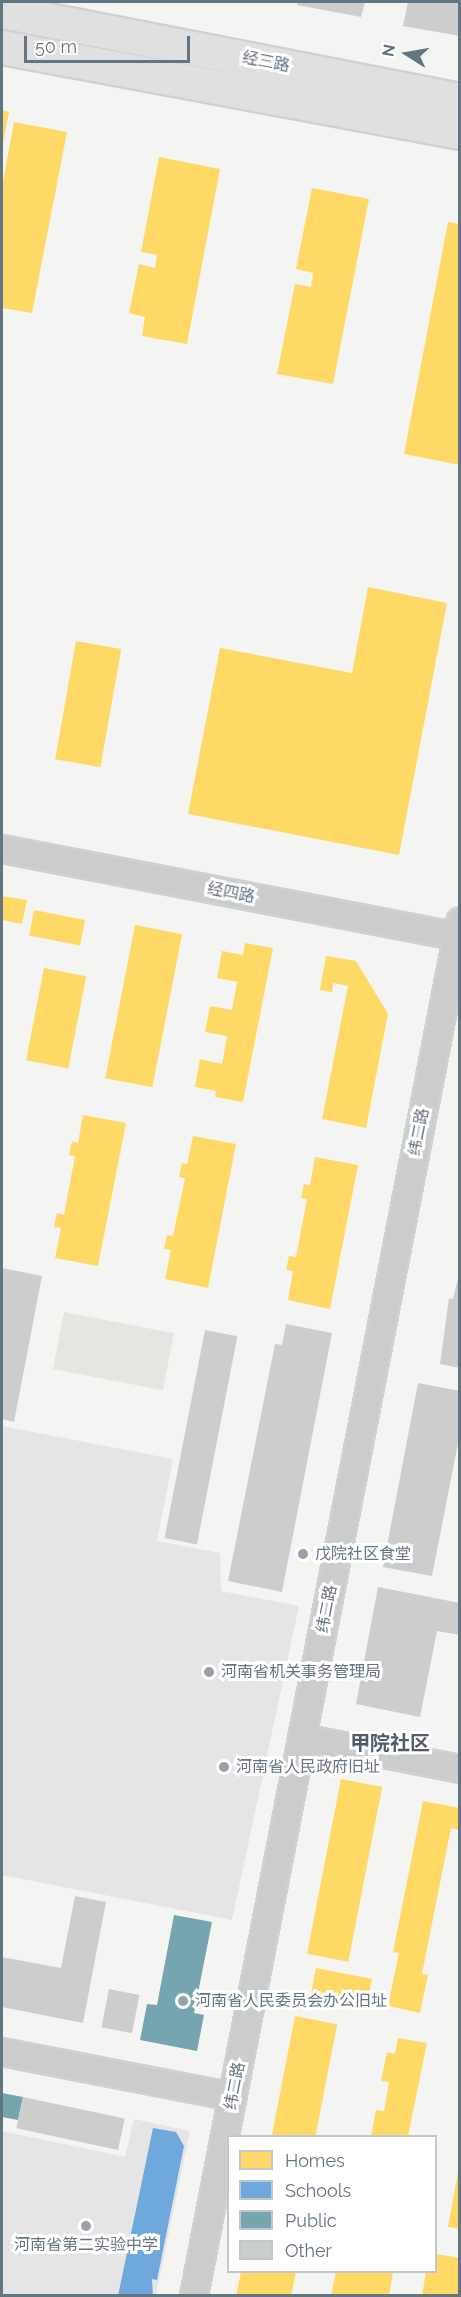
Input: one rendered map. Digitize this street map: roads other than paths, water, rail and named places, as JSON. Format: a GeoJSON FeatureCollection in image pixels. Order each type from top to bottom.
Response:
{"type":"FeatureCollection","features":[{"type":"Feature","properties":{"kind":"main road","name":"经三路"},"geometry":{"type":"LineString","coordinates":[[2,11],[459,100]]}},
{"type":"Feature","properties":{"kind":"main road"},"geometry":{"type":"LineString","coordinates":[[2,47],[459,132]]}},
{"type":"Feature","properties":{"kind":"street","name":"经四路"},"geometry":{"type":"LineString","coordinates":[[2,849],[459,932]]}},
{"type":"Feature","properties":{"kind":"street","name":"纬二路"},"geometry":{"type":"LineString","coordinates":[[194,2295],[459,932]]}},
{"type":"Feature","properties":{"kind":"street"},"geometry":{"type":"LineString","coordinates":[[302,1738],[459,1769]]}},
{"type":"Feature","properties":{"kind":"street"},"geometry":{"type":"LineString","coordinates":[[2,2052],[233,2097]]}},
{"type":"Feature","properties":{"kind":"place","name":"戊院社区食堂"},"geometry":{"type":"Point","coordinates":[303,1554]}},
{"type":"Feature","properties":{"kind":"place","name":"河南省机关事务管理局"},"geometry":{"type":"Point","coordinates":[209,1672]}},
{"type":"Feature","properties":{"kind":"place","name":"河南省人民政府旧址"},"geometry":{"type":"Point","coordinates":[224,1767]}},
{"type":"Feature","properties":{"kind":"place","name":"河南省人民委员会办公旧址"},"geometry":{"type":"Point","coordinates":[183,2001]}},
{"type":"Feature","properties":{"kind":"place","name":"河南省第二实验中学"},"geometry":{"type":"Point","coordinates":[86,2226]}},
{"type":"Feature","properties":{"kind":"district","name":"甲院社区"},"geometry":{"type":"Point","coordinates":[390,1743]}}]}
